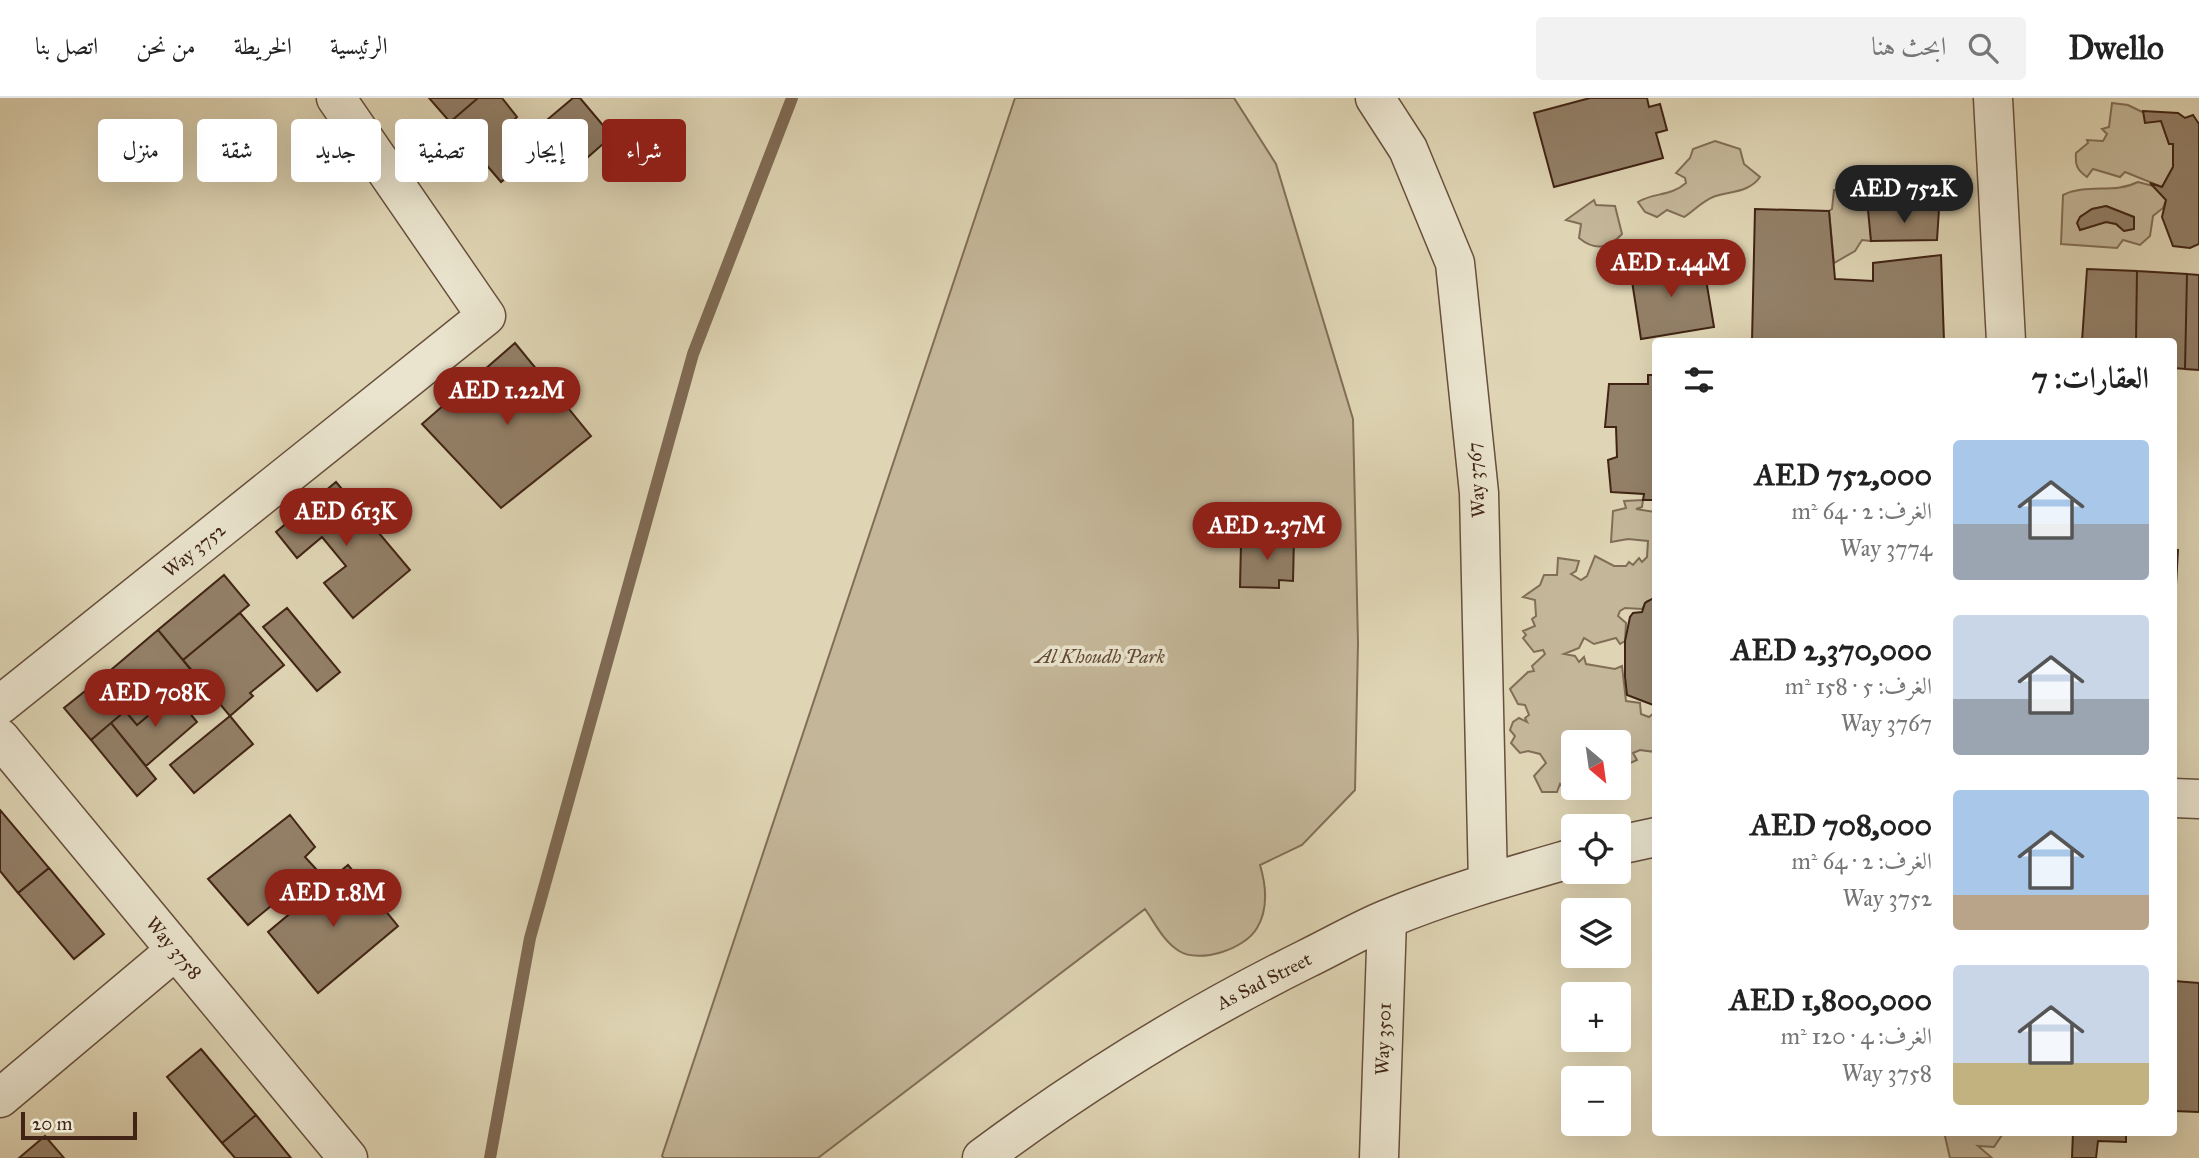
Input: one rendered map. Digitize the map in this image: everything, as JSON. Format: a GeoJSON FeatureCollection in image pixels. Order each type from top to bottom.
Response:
{"type":"FeatureCollection","features":[{"type":"Feature","properties":{"kind":"street","name":"Way 3752"},"geometry":{"type":"LineString","coordinates":[[0,705],[486,316],[336,98]]}},
{"type":"Feature","properties":{"kind":"street","name":"Way 3767"},"geometry":{"type":"LineString","coordinates":[[1375,98],[1408,149],[1455,264],[1479,493],[1488,883]]}},
{"type":"Feature","properties":{"kind":"street"},"geometry":{"type":"LineString","coordinates":[[1993,98],[2006,338]]}},
{"type":"Feature","properties":{"kind":"street","name":"Way 3758"},"geometry":{"type":"LineString","coordinates":[[0,738],[348,1158]]}},
{"type":"Feature","properties":{"kind":"street"},"geometry":{"type":"LineString","coordinates":[[2177,798],[2199,799]]}},
{"type":"Feature","properties":{"kind":"street"},"geometry":{"type":"LineString","coordinates":[[1631,842],[1652,838]]}},
{"type":"Feature","properties":{"kind":"street","name":"As Sad Street"},"geometry":{"type":"LineString","coordinates":[[982,1158],[1066,1095],[1191,1018],[1387,919],[1488,883],[1561,862]]}},
{"type":"Feature","properties":{"kind":"street","name":"Way 3501"},"geometry":{"type":"LineString","coordinates":[[1379,1158],[1387,919]]}},
{"type":"Feature","properties":{"kind":"street"},"geometry":{"type":"LineString","coordinates":[[0,1098],[176,950]]}},
{"type":"Feature","properties":{"kind":"green space","name":"Al Khoudh Park"},"geometry":{"type":"Polygon","coordinates":[[[1015,98],[1234,98],[1276,164],[1353,419],[1358,643],[1355,790],[1302,845],[1260,865],[1265,896],[1261,920],[1251,936],[1233,948],[1210,955],[1188,955],[1173,947],[1145,909],[818,1158],[664,1158],[662,1156],[1015,98]]]}},
{"type":"Feature","properties":{"kind":"green space"},"geometry":{"type":"Polygon","coordinates":[[[2112,103],[2128,105],[2161,121],[2169,144],[2173,144],[2173,167],[2162,187],[2125,172],[2120,177],[2093,169],[2087,177],[2076,164],[2076,153],[2088,143],[2087,140],[2103,141],[2107,134],[2102,129],[2109,127],[2112,103]]]}},
{"type":"Feature","properties":{"kind":"green space"},"geometry":{"type":"Polygon","coordinates":[[[1715,141],[1740,149],[1744,164],[1760,177],[1745,189],[1709,199],[1684,217],[1667,210],[1657,217],[1645,212],[1638,202],[1686,183],[1685,178],[1676,173],[1690,158],[1693,149],[1715,141]]]}},
{"type":"Feature","properties":{"kind":"green space"},"geometry":{"type":"Polygon","coordinates":[[[2138,182],[2157,187],[2166,200],[2163,208],[2153,216],[2150,236],[2140,245],[2123,240],[2117,248],[2061,244],[2063,195],[2072,191],[2129,186],[2138,182]],[[2106,206],[2092,209],[2080,217],[2080,230],[2106,222],[2116,224],[2124,231],[2134,229],[2134,217],[2106,206]]]}},
{"type":"Feature","properties":{"kind":"green space"},"geometry":{"type":"Polygon","coordinates":[[[1834,190],[1898,197],[1896,209],[1869,210],[1871,241],[1862,240],[1855,251],[1834,263],[1829,211],[1832,209],[1834,190]]]}},
{"type":"Feature","properties":{"kind":"green space"},"geometry":{"type":"Polygon","coordinates":[[[1594,200],[1596,205],[1615,206],[1622,234],[1612,243],[1590,245],[1579,238],[1581,224],[1566,220],[1594,200]]]}},
{"type":"Feature","properties":{"kind":"green space"},"geometry":{"type":"Polygon","coordinates":[[[1643,500],[1642,507],[1636,509],[1652,512],[1652,600],[1647,601],[1642,609],[1625,608],[1620,611],[1618,616],[1626,623],[1625,641],[1620,644],[1616,638],[1594,644],[1584,638],[1579,648],[1564,654],[1575,656],[1579,662],[1584,657],[1586,664],[1615,669],[1622,666],[1626,701],[1640,703],[1641,714],[1649,717],[1652,714],[1652,752],[1640,750],[1633,753],[1637,760],[1631,763],[1631,730],[1561,730],[1561,785],[1557,792],[1542,792],[1534,776],[1546,763],[1540,754],[1528,751],[1520,753],[1511,743],[1515,736],[1510,730],[1513,722],[1519,718],[1527,722],[1525,718],[1529,715],[1525,705],[1518,704],[1510,689],[1528,672],[1534,671],[1532,666],[1545,654],[1543,650],[1534,652],[1523,638],[1526,635],[1523,631],[1535,626],[1532,619],[1536,616],[1535,600],[1523,597],[1540,585],[1544,575],[1557,575],[1558,558],[1579,561],[1576,571],[1571,574],[1581,580],[1587,576],[1595,556],[1614,566],[1626,566],[1629,562],[1633,565],[1639,558],[1642,562],[1647,557],[1648,541],[1628,539],[1611,542],[1613,511],[1626,508],[1624,501],[1643,500]]]}},
{"type":"Feature","properties":{"kind":"green space"},"geometry":{"type":"Polygon","coordinates":[[[1945,1136],[2001,1136],[1994,1147],[1978,1146],[1992,1158],[1950,1158],[1945,1136]]]}},
{"type":"Feature","properties":{"kind":"building"},"geometry":{"type":"Polygon","coordinates":[[[429,98],[478,98],[454,119],[447,119],[429,98]]]}},
{"type":"Feature","properties":{"kind":"building"},"geometry":{"type":"Polygon","coordinates":[[[478,98],[502,98],[517,117],[502,119],[501,182],[488,167],[488,119],[454,119],[478,98]]]}},
{"type":"Feature","properties":{"kind":"building"},"geometry":{"type":"Polygon","coordinates":[[[573,98],[580,98],[602,124],[602,145],[588,157],[588,119],[548,119],[573,98]]]}},
{"type":"Feature","properties":{"kind":"building"},"geometry":{"type":"Polygon","coordinates":[[[1590,98],[1647,98],[1649,107],[1660,104],[1667,130],[1656,133],[1663,158],[1554,187],[1534,113],[1590,98]]]}},
{"type":"Feature","properties":{"kind":"building"},"geometry":{"type":"Polygon","coordinates":[[[2143,111],[2178,113],[2185,118],[2193,115],[2199,124],[2199,244],[2190,248],[2173,246],[2162,217],[2166,200],[2150,183],[2162,187],[2173,167],[2173,144],[2169,144],[2161,121],[2145,123],[2143,111]]]}},
{"type":"Feature","properties":{"kind":"building"},"geometry":{"type":"Polygon","coordinates":[[[2106,206],[2134,217],[2134,229],[2124,231],[2116,224],[2106,222],[2080,230],[2077,223],[2080,217],[2092,209],[2106,206]]]}},
{"type":"Feature","properties":{"kind":"building"},"geometry":{"type":"Polygon","coordinates":[[[1755,209],[1829,211],[1835,279],[1873,281],[1873,263],[1941,255],[1944,338],[1752,338],[1755,209]]]}},
{"type":"Feature","properties":{"kind":"building"},"geometry":{"type":"Polygon","coordinates":[[[1939,209],[1937,240],[1871,241],[1868,210],[1939,209]]]}},
{"type":"Feature","properties":{"kind":"building"},"geometry":{"type":"Polygon","coordinates":[[[1644,260],[1646,271],[1703,262],[1714,327],[1641,339],[1629,262],[1644,260]]]}},
{"type":"Feature","properties":{"kind":"building"},"geometry":{"type":"Polygon","coordinates":[[[2087,269],[2137,271],[2136,338],[2082,338],[2087,269]]]}},
{"type":"Feature","properties":{"kind":"building"},"geometry":{"type":"Polygon","coordinates":[[[2137,271],[2187,274],[2185,369],[2177,368],[2177,338],[2136,338],[2137,271]]]}},
{"type":"Feature","properties":{"kind":"building"},"geometry":{"type":"Polygon","coordinates":[[[2187,274],[2199,275],[2199,370],[2185,369],[2187,274]]]}},
{"type":"Feature","properties":{"kind":"building"},"geometry":{"type":"Polygon","coordinates":[[[515,343],[591,436],[501,508],[422,424],[515,343]]]}},
{"type":"Feature","properties":{"kind":"building"},"geometry":{"type":"Polygon","coordinates":[[[1648,375],[1652,375],[1652,500],[1643,500],[1644,494],[1611,492],[1608,460],[1617,457],[1616,427],[1605,427],[1609,384],[1648,384],[1648,375]]]}},
{"type":"Feature","properties":{"kind":"building"},"geometry":{"type":"Polygon","coordinates":[[[336,482],[410,570],[353,618],[324,583],[346,566],[322,537],[297,558],[276,532],[336,482]]]}},
{"type":"Feature","properties":{"kind":"building"},"geometry":{"type":"Polygon","coordinates":[[[1255,537],[1294,537],[1293,581],[1279,580],[1279,588],[1240,587],[1241,544],[1254,544],[1255,537]]]}},
{"type":"Feature","properties":{"kind":"building"},"geometry":{"type":"Polygon","coordinates":[[[224,575],[249,605],[183,660],[158,630],[224,575]]]}},
{"type":"Feature","properties":{"kind":"building"},"geometry":{"type":"Polygon","coordinates":[[[1652,599],[1652,704],[1627,695],[1625,677],[1625,641],[1630,617],[1633,613],[1642,612],[1645,603],[1652,599]]]}},
{"type":"Feature","properties":{"kind":"building"},"geometry":{"type":"Polygon","coordinates":[[[287,608],[340,672],[317,691],[263,627],[287,608]]]}},
{"type":"Feature","properties":{"kind":"building"},"geometry":{"type":"Polygon","coordinates":[[[240,613],[284,665],[250,693],[253,696],[230,716],[183,660],[240,613]]]}},
{"type":"Feature","properties":{"kind":"building"},"geometry":{"type":"Polygon","coordinates":[[[158,630],[196,676],[137,725],[99,680],[158,630]]]}},
{"type":"Feature","properties":{"kind":"building"},"geometry":{"type":"Polygon","coordinates":[[[99,680],[125,711],[91,740],[64,708],[99,680]]]}},
{"type":"Feature","properties":{"kind":"building"},"geometry":{"type":"Polygon","coordinates":[[[174,694],[197,722],[146,766],[111,723],[125,711],[137,725],[174,694]]]}},
{"type":"Feature","properties":{"kind":"building"},"geometry":{"type":"Polygon","coordinates":[[[230,716],[253,744],[194,793],[170,765],[230,716]]]}},
{"type":"Feature","properties":{"kind":"building"},"geometry":{"type":"Polygon","coordinates":[[[111,723],[156,779],[137,796],[91,740],[111,723]]]}},
{"type":"Feature","properties":{"kind":"building"},"geometry":{"type":"Polygon","coordinates":[[[0,810],[49,868],[18,893],[0,871],[0,810]]]}},
{"type":"Feature","properties":{"kind":"building"},"geometry":{"type":"Polygon","coordinates":[[[290,815],[315,847],[305,857],[316,869],[248,925],[208,879],[290,815]]]}},
{"type":"Feature","properties":{"kind":"building"},"geometry":{"type":"Polygon","coordinates":[[[348,865],[398,926],[318,993],[268,932],[348,865]]]}},
{"type":"Feature","properties":{"kind":"building"},"geometry":{"type":"Polygon","coordinates":[[[49,868],[104,934],[74,959],[18,893],[49,868]]]}},
{"type":"Feature","properties":{"kind":"building"},"geometry":{"type":"Polygon","coordinates":[[[2177,981],[2199,983],[2199,1112],[2177,1111],[2177,981]]]}},
{"type":"Feature","properties":{"kind":"building"},"geometry":{"type":"Polygon","coordinates":[[[201,1049],[256,1115],[222,1143],[167,1077],[201,1049]]]}},
{"type":"Feature","properties":{"kind":"building"},"geometry":{"type":"Polygon","coordinates":[[[256,1115],[291,1158],[235,1158],[222,1143],[256,1115]]]}},
{"type":"Feature","properties":{"kind":"building"},"geometry":{"type":"Polygon","coordinates":[[[45,1136],[64,1158],[19,1158],[45,1136]]]}},
{"type":"Feature","properties":{"kind":"building"},"geometry":{"type":"Polygon","coordinates":[[[2073,1136],[2126,1136],[2126,1142],[2098,1141],[2096,1158],[2072,1158],[2073,1136]]]}},
{"type":"Feature","properties":{"kind":"waterway"},"geometry":{"type":"LineString","coordinates":[[490,1158],[530,938],[693,354],[792,98]]}}]}
